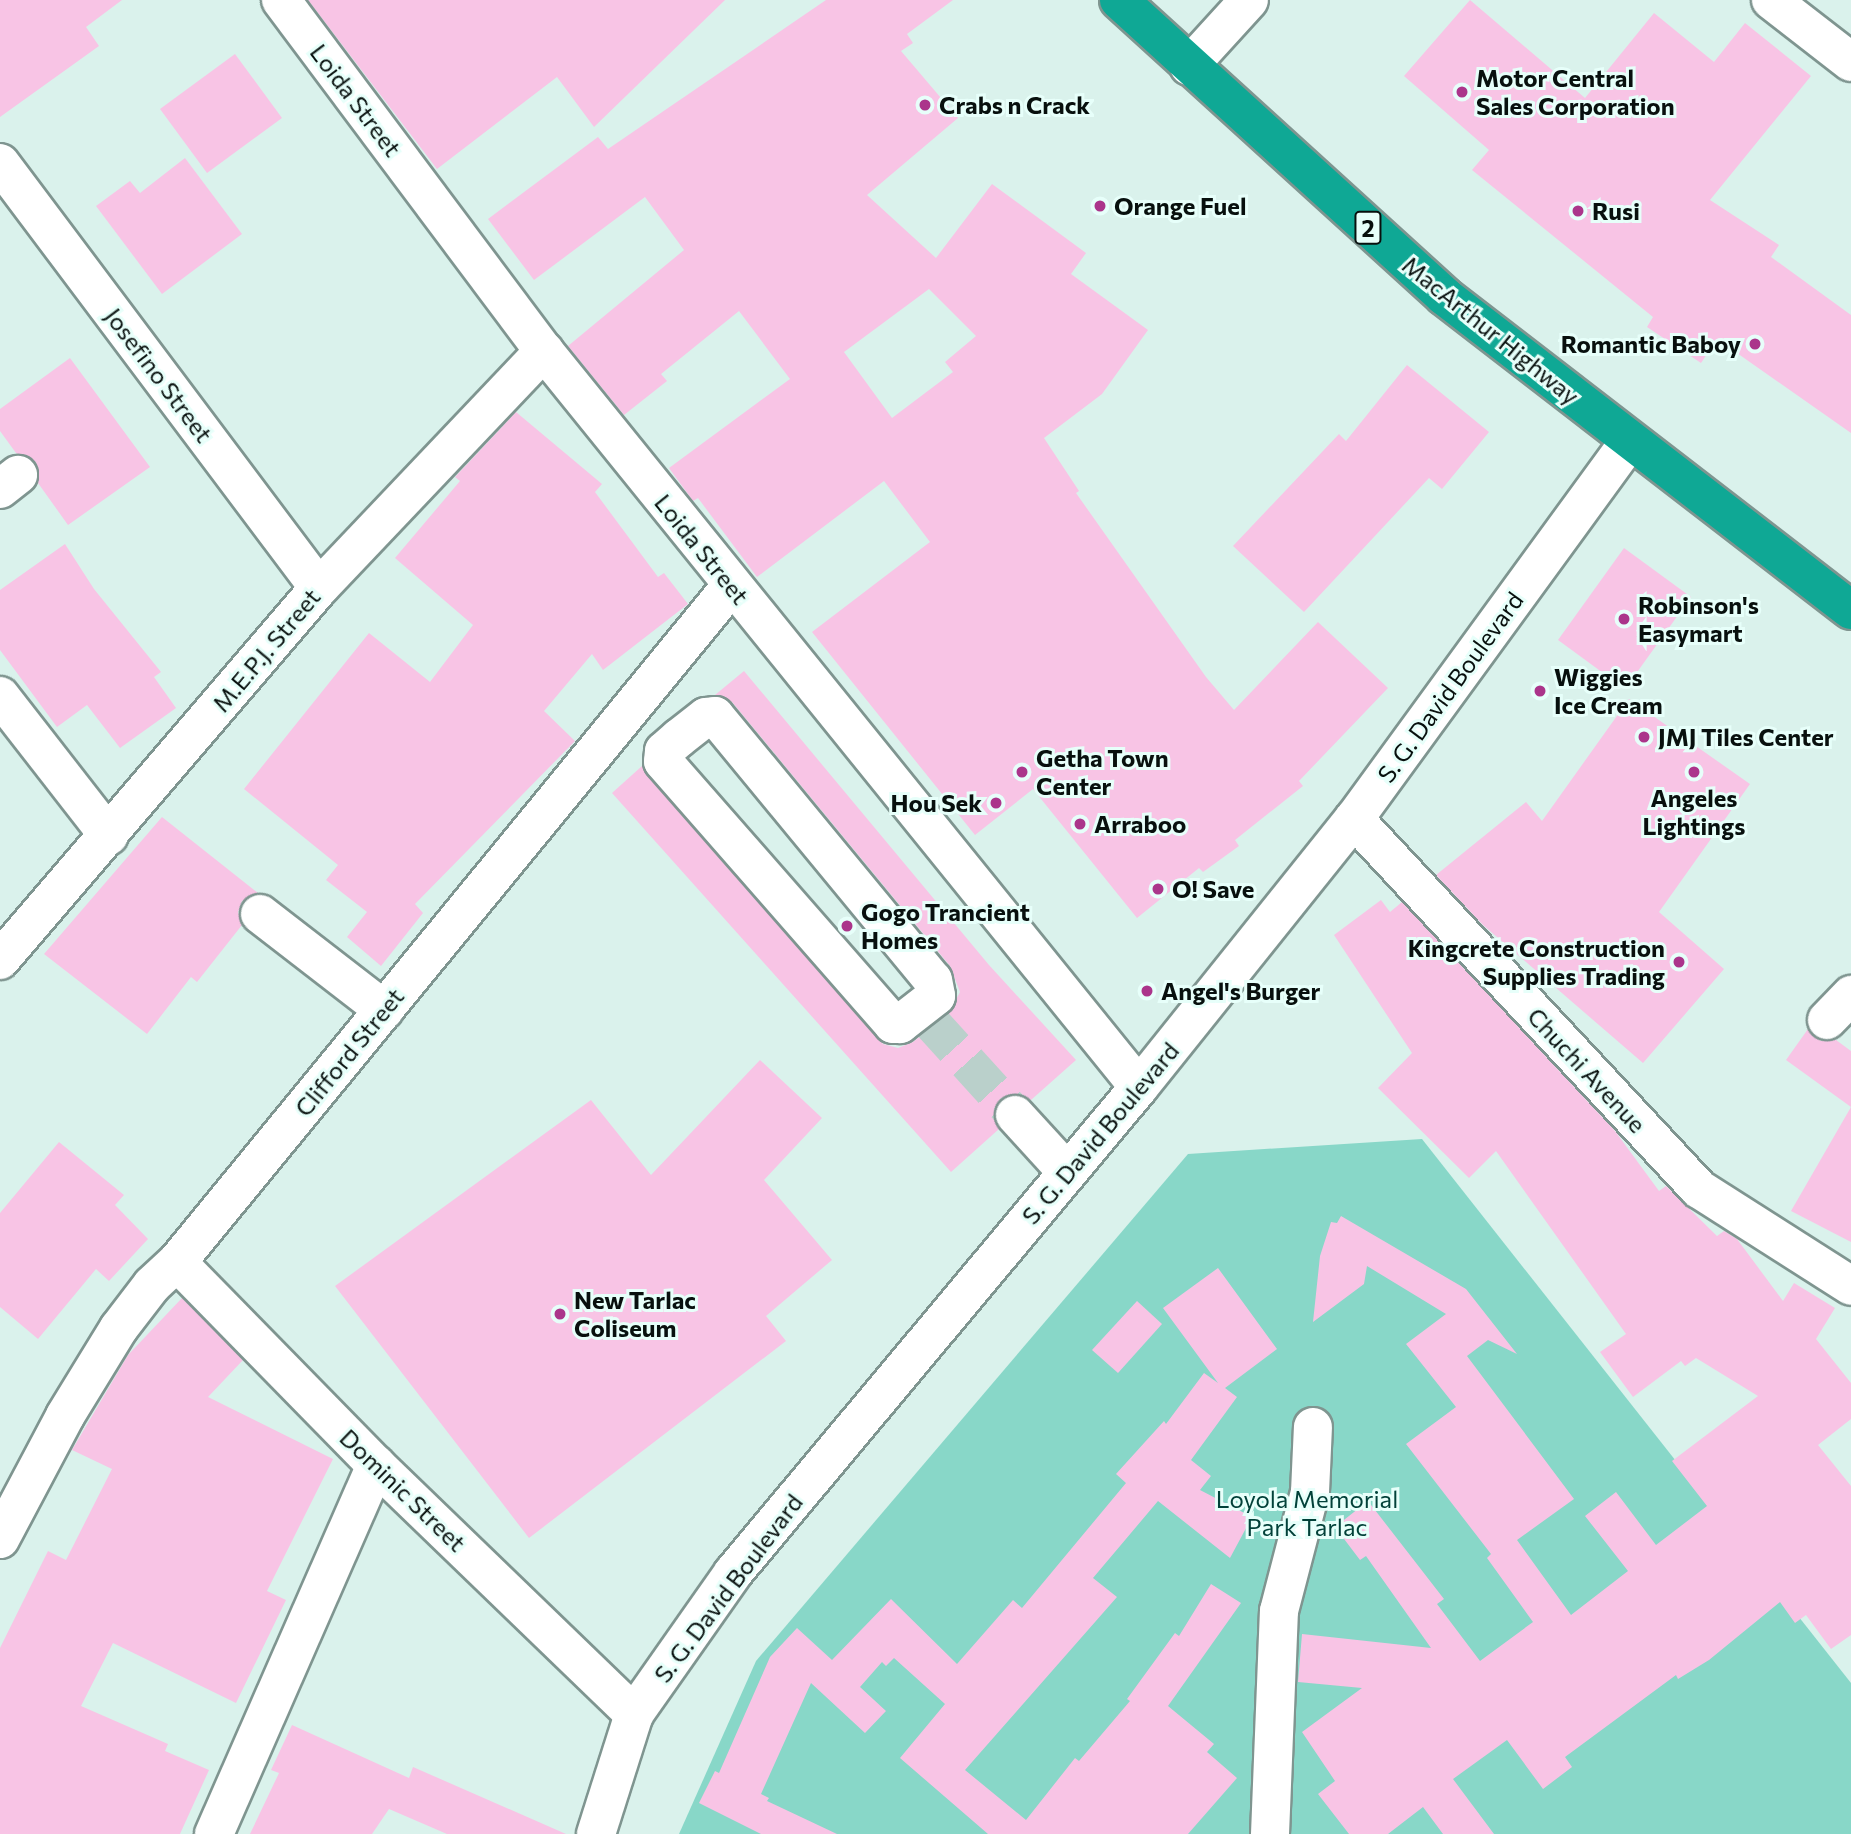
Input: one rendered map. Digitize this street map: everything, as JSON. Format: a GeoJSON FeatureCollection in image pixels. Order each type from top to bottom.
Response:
{"type":"FeatureCollection","features":[{"type":"Feature","properties":{"kind":"highway","name":"MacArthur Highway"},"geometry":{"type":"LineString","coordinates":[[1118,0],[1444,296],[1629,442],[1851,610]]}},
{"type":"Feature","properties":{"kind":"street","name":"Loida Street"},"geometry":{"type":"LineString","coordinates":[[281,0],[544,351],[731,586],[1139,1087]]}},
{"type":"Feature","properties":{"kind":"street"},"geometry":{"type":"LineString","coordinates":[[1189,66],[1249,0]]}},
{"type":"Feature","properties":{"kind":"street"},"geometry":{"type":"LineString","coordinates":[[1771,0],[1851,62]]}},
{"type":"Feature","properties":{"kind":"street","name":"Josefino Street"},"geometry":{"type":"LineString","coordinates":[[0,163],[318,588]]}},
{"type":"Feature","properties":{"kind":"street","name":"M.E.P.J. Street"},"geometry":{"type":"LineString","coordinates":[[0,960],[109,836],[318,588],[544,351]]}},
{"type":"Feature","properties":{"kind":"street","name":"S. G. David Boulevard"},"geometry":{"type":"LineString","coordinates":[[596,1834],[634,1714],[733,1573],[1139,1087],[1354,818],[1629,442]]}},
{"type":"Feature","properties":{"kind":"street","name":"Clifford Street"},"geometry":{"type":"LineString","coordinates":[[0,1539],[65,1416],[119,1328],[152,1284],[177,1262],[731,586]]}},
{"type":"Feature","properties":{"kind":"street"},"geometry":{"type":"LineString","coordinates":[[0,696],[109,836]]}},
{"type":"Feature","properties":{"kind":"street"},"geometry":{"type":"LineString","coordinates":[[633,706],[680,738]]}},
{"type":"Feature","properties":{"kind":"street"},"geometry":{"type":"LineString","coordinates":[[715,716],[933,980],[936,996],[924,1014],[893,1024],[663,761],[664,751],[680,738],[706,717],[715,716]]}},
{"type":"Feature","properties":{"kind":"street","name":"Chuchi Avenue"},"geometry":{"type":"LineString","coordinates":[[1354,818],[1699,1189],[1851,1286]]}},
{"type":"Feature","properties":{"kind":"street"},"geometry":{"type":"LineString","coordinates":[[260,914],[384,1010]]}},
{"type":"Feature","properties":{"kind":"street"},"geometry":{"type":"LineString","coordinates":[[1015,1115],[1067,1172]]}},
{"type":"Feature","properties":{"kind":"street","name":"Dominic Street"},"geometry":{"type":"LineString","coordinates":[[177,1262],[376,1465],[634,1714]]}},
{"type":"Feature","properties":{"kind":"street"},"geometry":{"type":"LineString","coordinates":[[1270,1834],[1279,1611],[1310,1492],[1313,1427]]}},
{"type":"Feature","properties":{"kind":"street"},"geometry":{"type":"LineString","coordinates":[[214,1834],[376,1465]]}},
{"type":"Feature","properties":{"kind":"green space","name":"Loyola Memorial Park Tarlac"},"geometry":{"type":"Polygon","coordinates":[[[1422,1139],[1851,1683],[1851,1834],[679,1834],[756,1661],[1188,1154],[1422,1139]]]}},
{"type":"Feature","properties":{"kind":"building"},"geometry":{"type":"Polygon","coordinates":[[[0,0],[122,0],[86,27],[99,46],[0,117],[0,0]]]}},
{"type":"Feature","properties":{"kind":"building"},"geometry":{"type":"Polygon","coordinates":[[[308,0],[725,0],[594,127],[557,77],[437,169],[308,0]]]}},
{"type":"Feature","properties":{"kind":"building"},"geometry":{"type":"Polygon","coordinates":[[[826,0],[953,0],[907,34],[913,43],[901,51],[958,118],[867,195],[936,258],[992,184],[1086,253],[1071,274],[1148,330],[1102,394],[1044,438],[1079,491],[1076,493],[1206,677],[1234,710],[1318,622],[1388,688],[1299,781],[1303,786],[1235,840],[1239,846],[1203,872],[1199,868],[1137,918],[1033,789],[975,835],[812,632],[930,542],[884,481],[757,577],[698,498],[693,501],[669,468],[790,379],[739,311],[661,374],[667,381],[624,415],[568,346],[684,250],[645,197],[534,280],[488,219],[598,137],[608,149],[826,0]],[[929,289],[844,352],[892,418],[953,372],[945,362],[976,336],[929,289]]]}},
{"type":"Feature","properties":{"kind":"building"},"geometry":{"type":"Polygon","coordinates":[[[1470,0],[1585,98],[1654,13],[1714,62],[1745,23],[1811,76],[1710,200],[1779,245],[1771,257],[1851,315],[1851,433],[1717,339],[1701,363],[1647,327],[1653,317],[1472,170],[1489,150],[1404,76],[1470,0]]]}},
{"type":"Feature","properties":{"kind":"building"},"geometry":{"type":"Polygon","coordinates":[[[235,54],[282,118],[207,173],[160,109],[235,54]]]}},
{"type":"Feature","properties":{"kind":"building"},"geometry":{"type":"Polygon","coordinates":[[[185,158],[242,234],[162,294],[96,206],[130,181],[140,193],[185,158]]]}},
{"type":"Feature","properties":{"kind":"building"},"geometry":{"type":"Polygon","coordinates":[[[70,358],[150,467],[68,525],[38,483],[36,462],[16,453],[0,431],[0,409],[70,358]]]}},
{"type":"Feature","properties":{"kind":"building"},"geometry":{"type":"Polygon","coordinates":[[[1407,365],[1489,432],[1442,489],[1429,478],[1304,612],[1233,546],[1339,434],[1346,441],[1407,365]]]}},
{"type":"Feature","properties":{"kind":"building"},"geometry":{"type":"Polygon","coordinates":[[[516,412],[602,484],[595,492],[658,577],[664,573],[688,604],[603,670],[592,654],[544,711],[575,741],[415,904],[423,913],[381,966],[347,937],[367,912],[326,880],[338,865],[244,789],[369,633],[430,682],[473,625],[395,558],[460,481],[455,477],[516,412]]]}},
{"type":"Feature","properties":{"kind":"building"},"geometry":{"type":"Polygon","coordinates":[[[65,544],[94,589],[161,672],[154,677],[176,708],[120,748],[87,705],[57,727],[0,650],[0,590],[65,544]]]}},
{"type":"Feature","properties":{"kind":"building","name":"Robinson's Easymart"},"geometry":{"type":"Polygon","coordinates":[[[1624,548],[1691,597],[1625,689],[1558,640],[1624,548]]]}},
{"type":"Feature","properties":{"kind":"building"},"geometry":{"type":"Polygon","coordinates":[[[744,671],[989,965],[1076,1060],[1031,1100],[1021,1094],[1001,1098],[994,1109],[999,1129],[951,1172],[612,793],[642,766],[883,1044],[898,1048],[913,1042],[949,1013],[960,992],[950,966],[732,702],[715,695],[744,671]]]}},
{"type":"Feature","properties":{"kind":"building"},"geometry":{"type":"Polygon","coordinates":[[[1629,699],[1750,784],[1659,912],[1724,969],[1643,1063],[1483,925],[1436,875],[1526,802],[1542,821],[1629,699]]]}},
{"type":"Feature","properties":{"kind":"building"},"geometry":{"type":"Polygon","coordinates":[[[162,817],[258,893],[242,901],[238,912],[242,925],[197,982],[191,977],[147,1034],[44,954],[162,817]]]}},
{"type":"Feature","properties":{"kind":"building"},"geometry":{"type":"Polygon","coordinates":[[[1381,900],[1390,912],[1402,902],[1615,1131],[1659,1191],[1666,1186],[1717,1236],[1724,1231],[1737,1239],[1783,1301],[1794,1283],[1835,1308],[1816,1339],[1851,1383],[1851,1419],[1818,1445],[1851,1486],[1851,1635],[1831,1649],[1806,1615],[1795,1623],[1780,1602],[1709,1660],[1678,1679],[1676,1675],[1565,1757],[1572,1767],[1543,1789],[1507,1740],[1453,1779],[1494,1834],[1443,1834],[1423,1807],[1388,1834],[1349,1834],[1318,1794],[1335,1781],[1302,1732],[1362,1688],[1298,1682],[1302,1634],[1431,1648],[1366,1556],[1360,1560],[1335,1527],[1368,1501],[1444,1599],[1437,1604],[1480,1661],[1533,1622],[1487,1558],[1491,1554],[1406,1444],[1456,1407],[1406,1344],[1446,1314],[1367,1266],[1364,1284],[1313,1322],[1320,1256],[1331,1222],[1337,1223],[1341,1216],[1466,1289],[1517,1354],[1488,1340],[1467,1356],[1574,1499],[1517,1540],[1571,1615],[1628,1571],[1585,1516],[1616,1492],[1656,1545],[1707,1506],[1672,1461],[1758,1396],[1696,1358],[1685,1366],[1681,1361],[1633,1397],[1600,1352],[1626,1334],[1496,1151],[1469,1178],[1378,1088],[1412,1053],[1334,935],[1381,900]]]}},
{"type":"Feature","properties":{"kind":"building"},"geometry":{"type":"Polygon","coordinates":[[[1808,1029],[1821,1041],[1836,1040],[1851,1051],[1851,1107],[1786,1060],[1808,1029]]]}},
{"type":"Feature","properties":{"kind":"building","name":"New Tarlac Coliseum"},"geometry":{"type":"Polygon","coordinates":[[[760,1060],[822,1118],[764,1180],[832,1260],[766,1316],[786,1341],[529,1538],[335,1286],[591,1100],[651,1175],[760,1060]]]}},
{"type":"Feature","properties":{"kind":"building"},"geometry":{"type":"Polygon","coordinates":[[[1851,1107],[1851,1242],[1791,1211],[1851,1107]]]}},
{"type":"Feature","properties":{"kind":"building"},"geometry":{"type":"Polygon","coordinates":[[[59,1142],[124,1195],[115,1205],[148,1239],[109,1281],[96,1269],[38,1339],[0,1307],[0,1213],[59,1142]]]}},
{"type":"Feature","properties":{"kind":"building"},"geometry":{"type":"Polygon","coordinates":[[[1218,1268],[1277,1349],[1225,1388],[1237,1397],[1191,1460],[1211,1476],[1200,1490],[1252,1517],[1230,1558],[1158,1501],[1093,1578],[1117,1597],[965,1770],[1026,1820],[1075,1758],[1079,1761],[1130,1701],[1127,1699],[1175,1633],[1179,1636],[1211,1584],[1241,1603],[1168,1706],[1214,1744],[1207,1752],[1237,1778],[1188,1834],[988,1834],[900,1758],[945,1704],[894,1658],[886,1666],[882,1662],[860,1687],[886,1711],[865,1733],[811,1683],[761,1794],[769,1798],[767,1801],[837,1834],[761,1834],[699,1803],[715,1771],[719,1773],[770,1657],[797,1628],[832,1660],[891,1599],[957,1664],[1013,1600],[1022,1608],[1126,1483],[1116,1474],[1164,1421],[1166,1424],[1204,1373],[1218,1383],[1163,1308],[1218,1268]]]}},
{"type":"Feature","properties":{"kind":"building"},"geometry":{"type":"Polygon","coordinates":[[[182,1298],[243,1360],[208,1397],[333,1459],[267,1591],[286,1600],[236,1703],[113,1643],[81,1706],[168,1744],[165,1751],[209,1770],[180,1834],[0,1834],[0,1648],[48,1551],[66,1560],[112,1469],[72,1450],[128,1355],[182,1298]]]}},
{"type":"Feature","properties":{"kind":"building"},"geometry":{"type":"Polygon","coordinates":[[[1137,1301],[1162,1324],[1118,1373],[1092,1350],[1137,1301]]]}},
{"type":"Feature","properties":{"kind":"building"},"geometry":{"type":"Polygon","coordinates":[[[292,1725],[409,1778],[413,1767],[566,1834],[447,1834],[389,1809],[372,1834],[250,1834],[279,1773],[271,1770],[292,1725]]]}},
{"type":"Feature","properties":{"kind":"tunnel"},"geometry":{"type":"LineString","coordinates":[[929,1020],[1015,1115]]}},
{"type":"Feature","properties":{"kind":"place","name":"Motor Central Sales Corporation"},"geometry":{"type":"Point","coordinates":[1462,92]}},
{"type":"Feature","properties":{"kind":"place","name":"Crabs n Crack"},"geometry":{"type":"Point","coordinates":[925,105]}},
{"type":"Feature","properties":{"kind":"place","name":"Orange Fuel"},"geometry":{"type":"Point","coordinates":[1100,206]}},
{"type":"Feature","properties":{"kind":"place","name":"Rusi"},"geometry":{"type":"Point","coordinates":[1578,211]}},
{"type":"Feature","properties":{"kind":"place","name":"Romantic Baboy"},"geometry":{"type":"Point","coordinates":[1755,344]}},
{"type":"Feature","properties":{"kind":"place","name":"Robinson's Easymart"},"geometry":{"type":"Point","coordinates":[1624,619]}},
{"type":"Feature","properties":{"kind":"place","name":"Wiggies Ice Cream"},"geometry":{"type":"Point","coordinates":[1540,691]}},
{"type":"Feature","properties":{"kind":"place","name":"JMJ Tiles Center"},"geometry":{"type":"Point","coordinates":[1644,737]}},
{"type":"Feature","properties":{"kind":"place","name":"Getha Town Center"},"geometry":{"type":"Point","coordinates":[1022,772]}},
{"type":"Feature","properties":{"kind":"place","name":"Angeles Lightings"},"geometry":{"type":"Point","coordinates":[1694,772]}},
{"type":"Feature","properties":{"kind":"place","name":"Hou Sek"},"geometry":{"type":"Point","coordinates":[996,803]}},
{"type":"Feature","properties":{"kind":"place","name":"Arraboo"},"geometry":{"type":"Point","coordinates":[1080,824]}},
{"type":"Feature","properties":{"kind":"place","name":"O! Save"},"geometry":{"type":"Point","coordinates":[1158,889]}},
{"type":"Feature","properties":{"kind":"place","name":"Gogo Trancient Homes"},"geometry":{"type":"Point","coordinates":[847,926]}},
{"type":"Feature","properties":{"kind":"place","name":"Kingcrete Construction Supplies Trading"},"geometry":{"type":"Point","coordinates":[1679,962]}},
{"type":"Feature","properties":{"kind":"place","name":"Angel's Burger"},"geometry":{"type":"Point","coordinates":[1147,991]}},
{"type":"Feature","properties":{"kind":"place","name":"New Tarlac Coliseum"},"geometry":{"type":"Point","coordinates":[560,1314]}}]}
